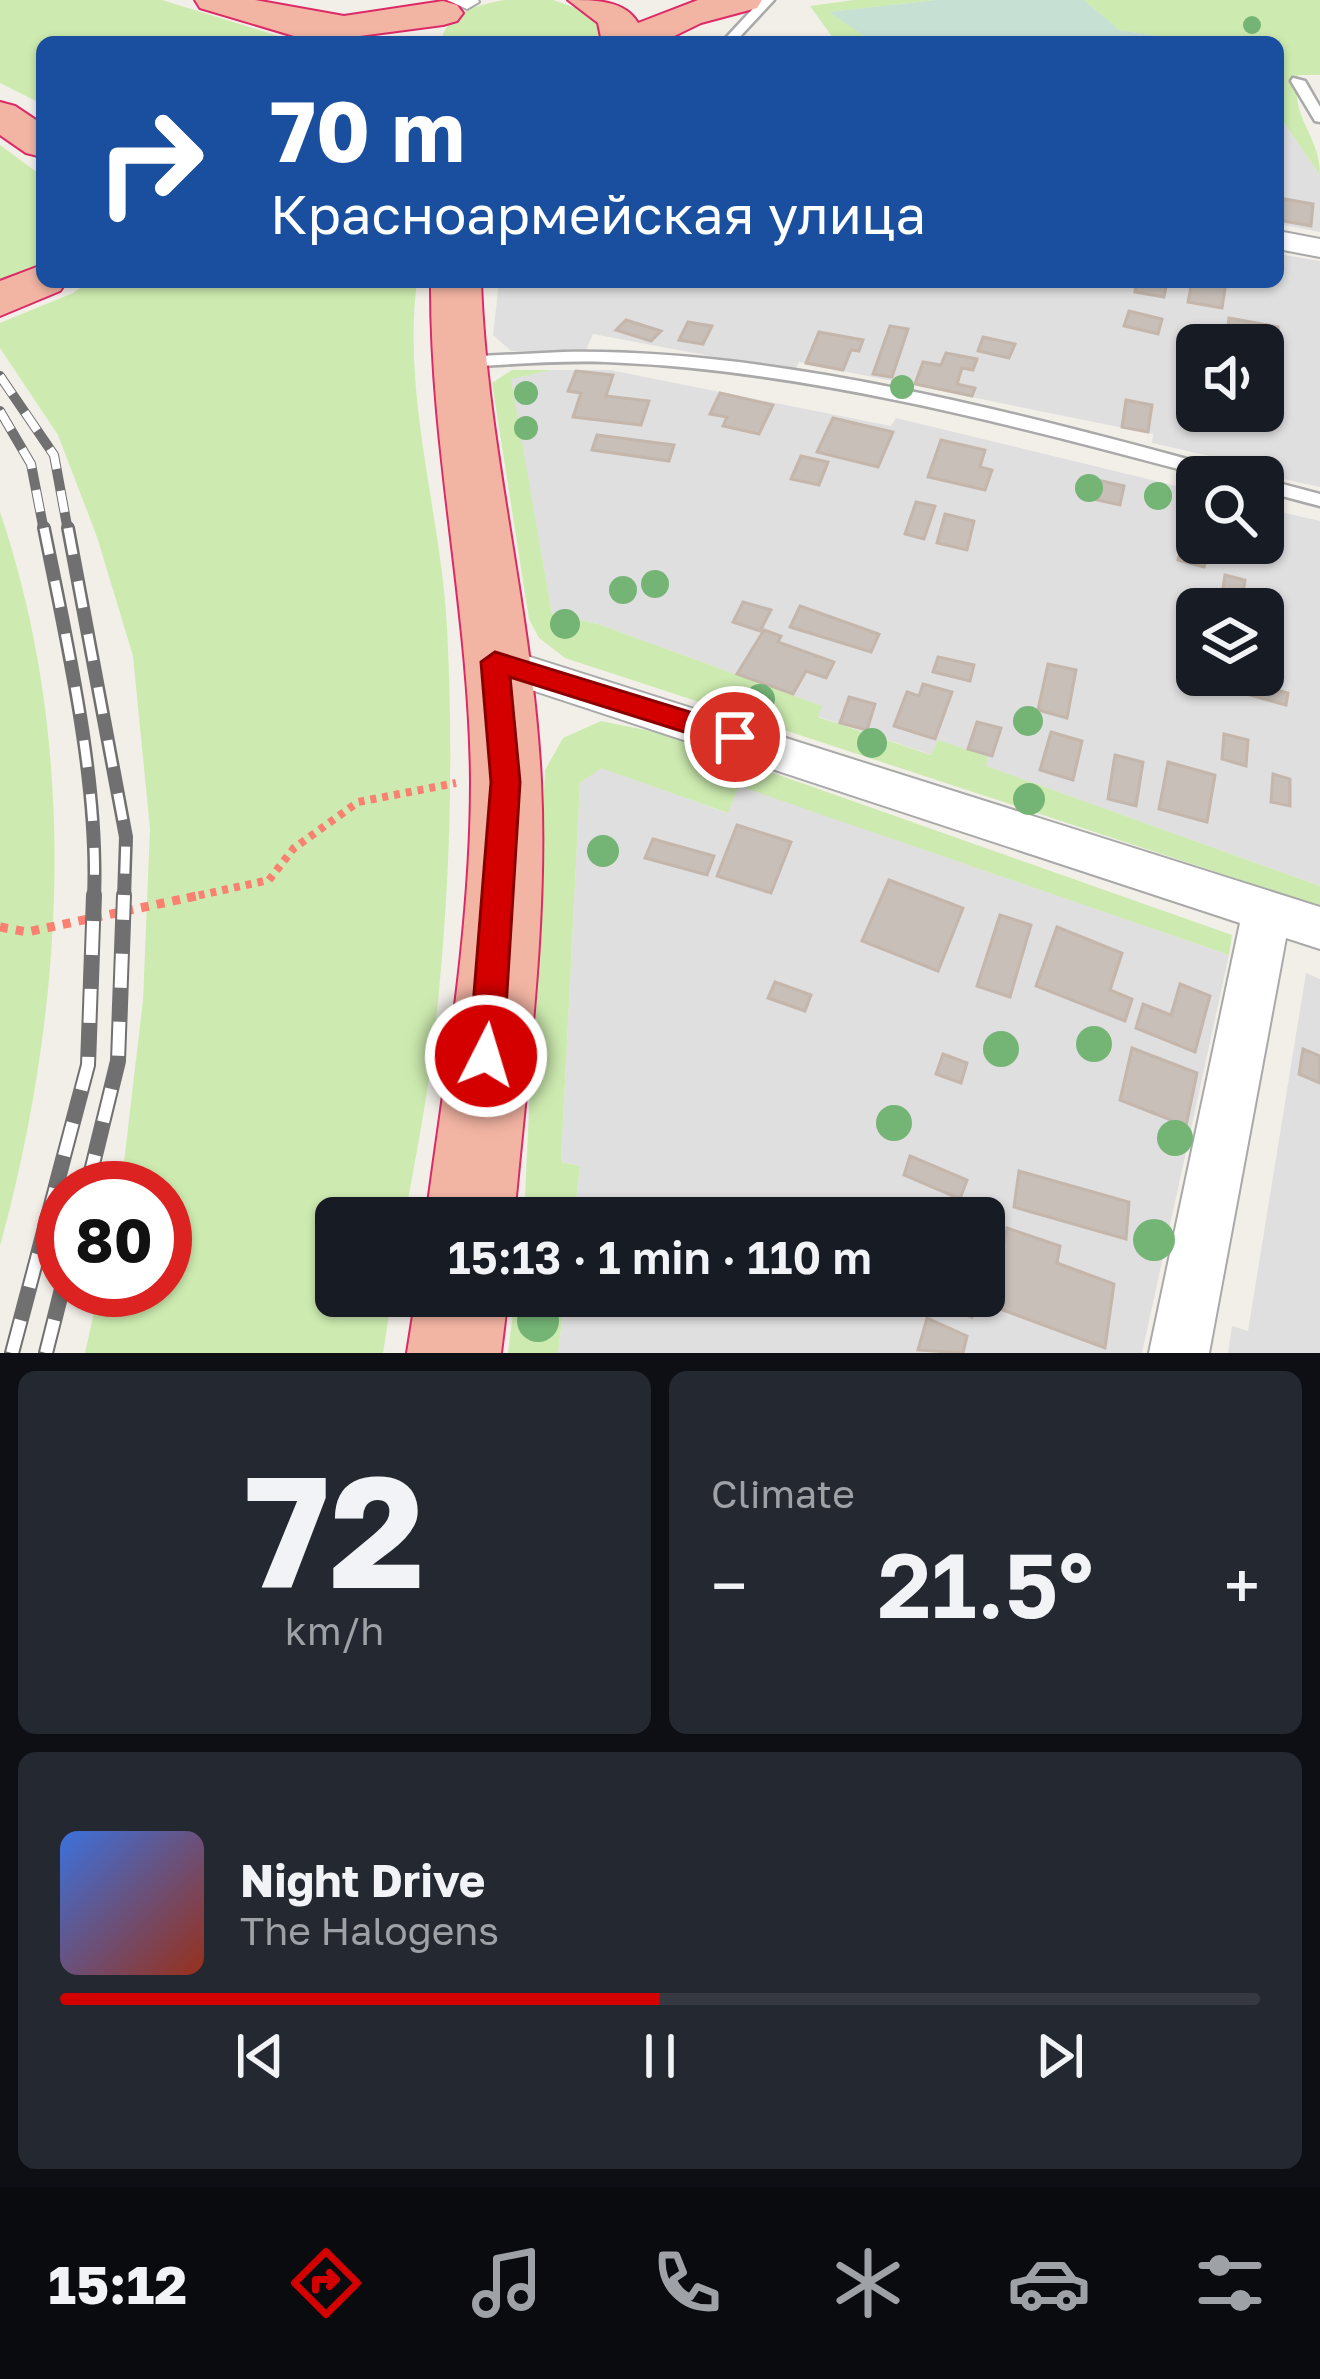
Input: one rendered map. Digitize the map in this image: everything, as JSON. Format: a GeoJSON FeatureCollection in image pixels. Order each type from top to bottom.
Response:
{"type":"FeatureCollection","features":[{"type":"Feature","properties":{"kind":"highway"},"geometry":{"type":"LineString","coordinates":[[214,0],[334,36]]}},
{"type":"Feature","properties":{"kind":"highway"},"geometry":{"type":"LineString","coordinates":[[587,0],[617,18],[623,36]]}},
{"type":"Feature","properties":{"kind":"highway"},"geometry":{"type":"LineString","coordinates":[[627,36],[638,0]]}},
{"type":"Feature","properties":{"kind":"highway"},"geometry":{"type":"LineString","coordinates":[[638,36],[687,14],[743,0]]}},
{"type":"Feature","properties":{"kind":"highway"},"geometry":{"type":"LineString","coordinates":[[272,19],[344,28],[454,11]]}},
{"type":"Feature","properties":{"kind":"highway"},"geometry":{"type":"LineString","coordinates":[[0,115],[36,140]]}},
{"type":"Feature","properties":{"kind":"highway"},"geometry":{"type":"LineString","coordinates":[[0,301],[36,283]]}},
{"type":"Feature","properties":{"kind":"highway"},"geometry":{"type":"LineString","coordinates":[[456,288],[457,362],[506,782],[501,897],[472,1197]]}},
{"type":"Feature","properties":{"kind":"highway"},"geometry":{"type":"LineString","coordinates":[[454,1353],[460,1317]]}},
{"type":"Feature","properties":{"kind":"street"},"geometry":{"type":"LineString","coordinates":[[1284,241],[1320,248]]}},
{"type":"Feature","properties":{"kind":"street"},"geometry":{"type":"LineString","coordinates":[[495,662],[1320,928]]}},
{"type":"Feature","properties":{"kind":"street"},"geometry":{"type":"LineString","coordinates":[[1179,1353],[1267,909]]}},
{"type":"Feature","properties":{"kind":"lane"},"geometry":{"type":"LineString","coordinates":[[734,36],[768,0]]}},
{"type":"Feature","properties":{"kind":"lane"},"geometry":{"type":"LineString","coordinates":[[1320,82],[1298,81],[1320,118]]}},
{"type":"Feature","properties":{"kind":"lane"},"geometry":{"type":"LineString","coordinates":[[457,362],[618,357],[709,365],[970,409],[1176,462]]}},
{"type":"Feature","properties":{"kind":"lane"},"geometry":{"type":"LineString","coordinates":[[1284,491],[1320,500]]}},
{"type":"Feature","properties":{"kind":"path"},"geometry":{"type":"LineString","coordinates":[[0,927],[27,932],[269,880],[294,848],[358,802],[474,779],[506,782]]}},
{"type":"Feature","properties":{"kind":"shaded area"},"geometry":{"type":"Polygon","coordinates":[[[1284,123],[1320,175],[1320,232],[1284,225],[1284,123]]]}},
{"type":"Feature","properties":{"kind":"shaded area"},"geometry":{"type":"Polygon","coordinates":[[[1284,255],[1320,261],[1320,487],[1284,479],[1284,456],[1210,456],[1152,443],[1153,434],[799,362],[794,372],[593,334],[585,352],[511,351],[493,335],[498,288],[1284,288],[1284,255]]]}},
{"type":"Feature","properties":{"kind":"shaded area"},"geometry":{"type":"Polygon","coordinates":[[[552,370],[610,370],[891,426],[896,418],[1176,486],[1176,564],[1284,564],[1284,513],[1320,521],[1320,886],[985,766],[988,758],[938,740],[932,755],[817,716],[821,706],[598,624],[552,614],[510,379],[552,370]]]}},
{"type":"Feature","properties":{"kind":"shaded area"},"geometry":{"type":"Polygon","coordinates":[[[601,767],[727,813],[738,785],[1229,955],[1142,1353],[558,1353],[562,1317],[1005,1317],[1005,1197],[576,1197],[580,1166],[561,1162],[580,783],[601,767]]]}},
{"type":"Feature","properties":{"kind":"shaded area"},"geometry":{"type":"Polygon","coordinates":[[[1306,973],[1320,979],[1320,1353],[1228,1353],[1232,1326],[1248,1331],[1306,973]]]}},
{"type":"Feature","properties":{"kind":"green space"},"geometry":{"type":"Polygon","coordinates":[[[0,0],[162,0],[279,36],[36,36],[36,101],[0,83],[0,0]]]}},
{"type":"Feature","properties":{"kind":"green space"},"geometry":{"type":"Polygon","coordinates":[[[504,0],[553,0],[596,15],[603,36],[443,36],[449,23],[474,8],[504,0]]]}},
{"type":"Feature","properties":{"kind":"green space"},"geometry":{"type":"Polygon","coordinates":[[[854,0],[936,0],[830,12],[864,36],[832,36],[810,6],[854,0]]]}},
{"type":"Feature","properties":{"kind":"green space"},"geometry":{"type":"Polygon","coordinates":[[[936,0],[1084,0],[1119,30],[1156,36],[864,36],[829,12],[936,0]]]}},
{"type":"Feature","properties":{"kind":"green space"},"geometry":{"type":"Polygon","coordinates":[[[1084,0],[1320,0],[1320,75],[1298,75],[1297,91],[1320,175],[1284,123],[1284,36],[1156,36],[1118,30],[1084,0]]]}},
{"type":"Feature","properties":{"kind":"green space"},"geometry":{"type":"Polygon","coordinates":[[[0,145],[36,172],[36,267],[0,285],[0,145]]]}},
{"type":"Feature","properties":{"kind":"green space"},"geometry":{"type":"Polygon","coordinates":[[[80,288],[417,288],[418,411],[443,584],[449,678],[449,832],[439,987],[409,1197],[315,1197],[315,1317],[389,1317],[383,1353],[85,1353],[93,1317],[192,1317],[192,1161],[124,1161],[143,1000],[150,829],[133,656],[97,537],[58,435],[0,348],[0,323],[80,288]]]}},
{"type":"Feature","properties":{"kind":"green space"},"geometry":{"type":"Polygon","coordinates":[[[512,370],[552,370],[511,379],[552,614],[598,624],[822,706],[818,717],[931,755],[938,740],[988,757],[986,766],[1320,886],[1320,906],[565,658],[539,638],[529,619],[492,383],[512,370]]]}},
{"type":"Feature","properties":{"kind":"green space"},"geometry":{"type":"Polygon","coordinates":[[[0,512],[26,602],[43,693],[54,878],[39,1064],[0,1246],[0,512]]]}},
{"type":"Feature","properties":{"kind":"green space"},"geometry":{"type":"Polygon","coordinates":[[[601,721],[660,733],[1232,935],[1229,955],[739,786],[728,813],[601,768],[580,783],[561,1162],[580,1166],[576,1197],[525,1197],[545,770],[563,738],[601,721]]]}},
{"type":"Feature","properties":{"kind":"green space"},"geometry":{"type":"Polygon","coordinates":[[[512,1317],[562,1317],[558,1353],[508,1353],[512,1317]]]}},
{"type":"Feature","properties":{"kind":"building"},"geometry":{"type":"Polygon","coordinates":[[[1284,199],[1313,204],[1311,226],[1284,221],[1284,199]]]}},
{"type":"Feature","properties":{"kind":"building"},"geometry":{"type":"Polygon","coordinates":[[[1136,288],[1166,288],[1164,297],[1135,292],[1136,288]]]}},
{"type":"Feature","properties":{"kind":"building"},"geometry":{"type":"Polygon","coordinates":[[[1191,288],[1225,288],[1222,308],[1188,302],[1191,288]]]}},
{"type":"Feature","properties":{"kind":"building"},"geometry":{"type":"Polygon","coordinates":[[[1129,311],[1162,319],[1158,334],[1124,326],[1129,311]]]}},
{"type":"Feature","properties":{"kind":"building"},"geometry":{"type":"Polygon","coordinates":[[[1229,318],[1262,324],[1228,324],[1229,318]]]}},
{"type":"Feature","properties":{"kind":"building"},"geometry":{"type":"Polygon","coordinates":[[[626,320],[661,331],[651,341],[616,330],[626,320]]]}},
{"type":"Feature","properties":{"kind":"building"},"geometry":{"type":"Polygon","coordinates":[[[688,322],[712,326],[703,344],[679,340],[688,322]]]}},
{"type":"Feature","properties":{"kind":"building"},"geometry":{"type":"Polygon","coordinates":[[[890,326],[908,329],[892,377],[873,374],[890,326]]]}},
{"type":"Feature","properties":{"kind":"building"},"geometry":{"type":"Polygon","coordinates":[[[819,332],[863,340],[859,351],[851,350],[843,370],[806,363],[819,332]]]}},
{"type":"Feature","properties":{"kind":"building"},"geometry":{"type":"Polygon","coordinates":[[[983,337],[1015,344],[1009,358],[978,351],[983,337]]]}},
{"type":"Feature","properties":{"kind":"building"},"geometry":{"type":"Polygon","coordinates":[[[946,353],[977,359],[973,370],[962,368],[957,384],[975,388],[972,396],[915,384],[923,362],[941,365],[946,353]]]}},
{"type":"Feature","properties":{"kind":"building"},"geometry":{"type":"Polygon","coordinates":[[[576,371],[613,375],[606,396],[649,401],[641,425],[573,417],[581,393],[568,391],[576,371]]]}},
{"type":"Feature","properties":{"kind":"building"},"geometry":{"type":"Polygon","coordinates":[[[720,393],[773,405],[759,434],[723,426],[727,417],[710,414],[720,393]]]}},
{"type":"Feature","properties":{"kind":"building"},"geometry":{"type":"Polygon","coordinates":[[[1126,400],[1152,405],[1148,432],[1122,427],[1126,400]]]}},
{"type":"Feature","properties":{"kind":"building"},"geometry":{"type":"Polygon","coordinates":[[[833,418],[893,432],[878,467],[817,452],[833,418]]]}},
{"type":"Feature","properties":{"kind":"building"},"geometry":{"type":"Polygon","coordinates":[[[597,435],[674,445],[669,461],[592,450],[597,435]]]}},
{"type":"Feature","properties":{"kind":"building"},"geometry":{"type":"Polygon","coordinates":[[[941,440],[985,450],[980,467],[992,470],[985,490],[928,477],[941,440]]]}},
{"type":"Feature","properties":{"kind":"building"},"geometry":{"type":"Polygon","coordinates":[[[801,456],[828,462],[819,485],[791,479],[801,456]]]}},
{"type":"Feature","properties":{"kind":"building"},"geometry":{"type":"Polygon","coordinates":[[[1093,479],[1124,486],[1120,505],[1089,498],[1093,479]]]}},
{"type":"Feature","properties":{"kind":"building"},"geometry":{"type":"Polygon","coordinates":[[[916,502],[935,506],[924,539],[905,534],[916,502]]]}},
{"type":"Feature","properties":{"kind":"building"},"geometry":{"type":"Polygon","coordinates":[[[945,514],[974,521],[967,550],[937,543],[945,514]]]}},
{"type":"Feature","properties":{"kind":"building"},"geometry":{"type":"Polygon","coordinates":[[[1225,575],[1245,580],[1244,588],[1223,588],[1225,575]]]}},
{"type":"Feature","properties":{"kind":"building"},"geometry":{"type":"Polygon","coordinates":[[[743,602],[771,610],[760,631],[733,622],[743,602]]]}},
{"type":"Feature","properties":{"kind":"building"},"geometry":{"type":"Polygon","coordinates":[[[800,606],[879,634],[871,652],[790,627],[800,606]]]}},
{"type":"Feature","properties":{"kind":"building"},"geometry":{"type":"Polygon","coordinates":[[[764,630],[781,636],[778,642],[834,662],[826,678],[806,671],[793,694],[737,674],[764,630]]]}},
{"type":"Feature","properties":{"kind":"building"},"geometry":{"type":"Polygon","coordinates":[[[938,657],[974,665],[970,681],[933,672],[938,657]]]}},
{"type":"Feature","properties":{"kind":"building"},"geometry":{"type":"Polygon","coordinates":[[[1048,664],[1076,670],[1067,718],[1038,710],[1048,664]]]}},
{"type":"Feature","properties":{"kind":"building"},"geometry":{"type":"Polygon","coordinates":[[[923,684],[952,692],[935,739],[894,726],[907,692],[919,696],[923,684]]]}},
{"type":"Feature","properties":{"kind":"building"},"geometry":{"type":"Polygon","coordinates":[[[1288,693],[1286,705],[1253,696],[1288,693]]]}},
{"type":"Feature","properties":{"kind":"building"},"geometry":{"type":"Polygon","coordinates":[[[849,697],[875,704],[867,730],[840,723],[849,697]]]}},
{"type":"Feature","properties":{"kind":"building"},"geometry":{"type":"Polygon","coordinates":[[[977,722],[1001,728],[992,756],[968,749],[977,722]]]}},
{"type":"Feature","properties":{"kind":"building"},"geometry":{"type":"Polygon","coordinates":[[[1051,732],[1082,741],[1073,780],[1040,770],[1051,732]]]}},
{"type":"Feature","properties":{"kind":"building"},"geometry":{"type":"Polygon","coordinates":[[[1224,734],[1248,740],[1246,766],[1222,759],[1224,734]]]}},
{"type":"Feature","properties":{"kind":"building"},"geometry":{"type":"Polygon","coordinates":[[[1115,755],[1143,762],[1136,806],[1108,799],[1115,755]]]}},
{"type":"Feature","properties":{"kind":"building"},"geometry":{"type":"Polygon","coordinates":[[[1168,762],[1215,775],[1207,822],[1159,809],[1168,762]]]}},
{"type":"Feature","properties":{"kind":"building"},"geometry":{"type":"Polygon","coordinates":[[[1273,774],[1290,779],[1290,806],[1271,802],[1273,774]]]}},
{"type":"Feature","properties":{"kind":"building"},"geometry":{"type":"Polygon","coordinates":[[[737,825],[791,842],[771,893],[717,876],[737,825]]]}},
{"type":"Feature","properties":{"kind":"building"},"geometry":{"type":"Polygon","coordinates":[[[653,839],[714,856],[707,875],[645,858],[653,839]]]}},
{"type":"Feature","properties":{"kind":"building"},"geometry":{"type":"Polygon","coordinates":[[[889,880],[963,908],[938,971],[862,941],[889,880]]]}},
{"type":"Feature","properties":{"kind":"building"},"geometry":{"type":"Polygon","coordinates":[[[1000,915],[1031,925],[1010,997],[977,986],[1000,915]]]}},
{"type":"Feature","properties":{"kind":"building"},"geometry":{"type":"Polygon","coordinates":[[[1057,927],[1122,953],[1110,990],[1132,999],[1125,1021],[1036,986],[1057,927]]]}},
{"type":"Feature","properties":{"kind":"building"},"geometry":{"type":"Polygon","coordinates":[[[775,982],[811,995],[805,1011],[768,998],[775,982]]]}},
{"type":"Feature","properties":{"kind":"building"},"geometry":{"type":"Polygon","coordinates":[[[1180,984],[1210,996],[1195,1052],[1136,1028],[1143,1004],[1171,1015],[1180,984]]]}},
{"type":"Feature","properties":{"kind":"building"},"geometry":{"type":"Polygon","coordinates":[[[1132,1048],[1197,1073],[1186,1126],[1120,1100],[1132,1048]]]}},
{"type":"Feature","properties":{"kind":"building"},"geometry":{"type":"Polygon","coordinates":[[[1303,1049],[1320,1056],[1320,1083],[1299,1074],[1303,1049]]]}},
{"type":"Feature","properties":{"kind":"building"},"geometry":{"type":"Polygon","coordinates":[[[943,1054],[967,1063],[961,1083],[936,1074],[943,1054]]]}},
{"type":"Feature","properties":{"kind":"building"},"geometry":{"type":"Polygon","coordinates":[[[910,1156],[967,1180],[961,1197],[955,1197],[904,1175],[910,1156]]]}},
{"type":"Feature","properties":{"kind":"building"},"geometry":{"type":"Polygon","coordinates":[[[1019,1171],[1129,1202],[1126,1239],[1014,1207],[1019,1171]]]}},
{"type":"Feature","properties":{"kind":"building"},"geometry":{"type":"Polygon","coordinates":[[[1007,1228],[1060,1246],[1057,1263],[1114,1284],[1105,1348],[1005,1311],[1007,1228]]]}},
{"type":"Feature","properties":{"kind":"building"},"geometry":{"type":"Polygon","coordinates":[[[927,1318],[967,1336],[963,1353],[918,1350],[927,1318]]]}},
{"type":"Feature","properties":{"kind":"railway"},"geometry":{"type":"LineString","coordinates":[[0,376],[54,455],[68,531]]}},
{"type":"Feature","properties":{"kind":"railway"},"geometry":{"type":"LineString","coordinates":[[0,411],[31,464],[44,531]]}},
{"type":"Feature","properties":{"kind":"railway"},"geometry":{"type":"LineString","coordinates":[[44,528],[86,760],[94,895]]}},
{"type":"Feature","properties":{"kind":"railway"},"geometry":{"type":"LineString","coordinates":[[68,528],[126,837],[124,898]]}},
{"type":"Feature","properties":{"kind":"railway"},"geometry":{"type":"LineString","coordinates":[[12,1353],[88,1065],[94,895]]}},
{"type":"Feature","properties":{"kind":"railway"},"geometry":{"type":"LineString","coordinates":[[94,1161],[118,1061],[124,895]]}},
{"type":"Feature","properties":{"kind":"railway"},"geometry":{"type":"LineString","coordinates":[[46,1353],[55,1317]]}},
{"type":"Feature","properties":{"kind":"route"},"geometry":{"type":"LineString","coordinates":[[486,1056],[506,782],[495,662],[735,737]]}}]}
